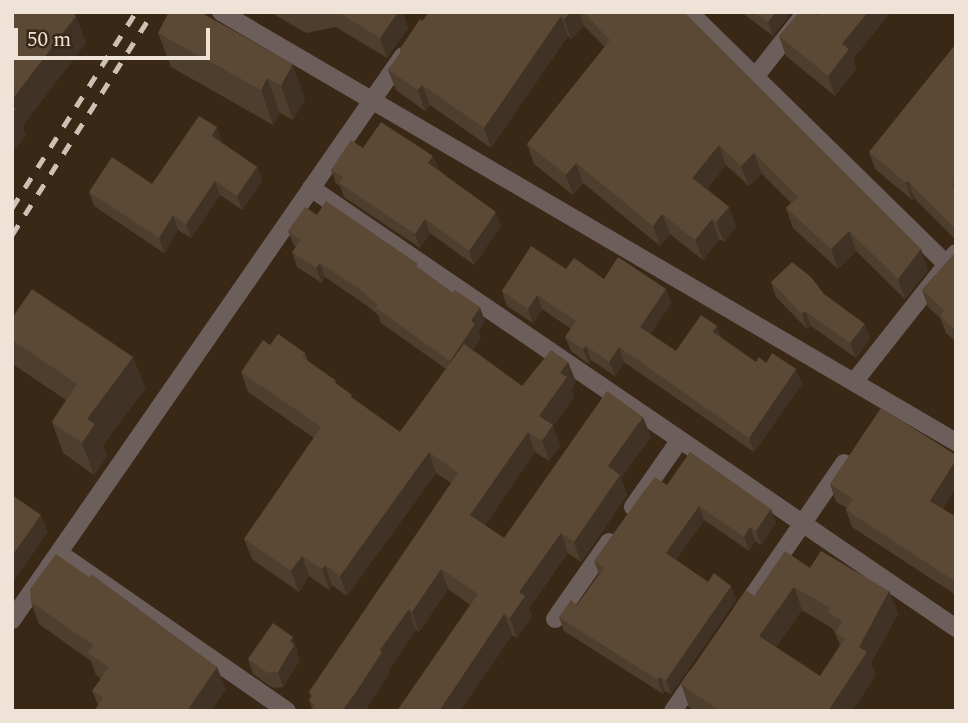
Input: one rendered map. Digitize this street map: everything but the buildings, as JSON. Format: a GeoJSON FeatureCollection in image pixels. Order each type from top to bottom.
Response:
{"type":"FeatureCollection","features":[{"type":"Feature","properties":{"kind":"street"},"geometry":{"type":"LineString","coordinates":[[221,12],[854,382],[883,407],[956,442]]}},
{"type":"Feature","properties":{"kind":"street"},"geometry":{"type":"LineString","coordinates":[[689,12],[951,259],[854,382]]}},
{"type":"Feature","properties":{"kind":"street"},"geometry":{"type":"LineString","coordinates":[[755,77],[806,12]]}},
{"type":"Feature","properties":{"kind":"street"},"geometry":{"type":"LineString","coordinates":[[12,620],[410,46]]}},
{"type":"Feature","properties":{"kind":"street"},"geometry":{"type":"LineString","coordinates":[[311,188],[605,399],[679,441],[956,628]]}},
{"type":"Feature","properties":{"kind":"street"},"geometry":{"type":"LineString","coordinates":[[555,620],[679,441]]}},
{"type":"Feature","properties":{"kind":"street"},"geometry":{"type":"LineString","coordinates":[[734,623],[856,446]]}},
{"type":"Feature","properties":{"kind":"street"},"geometry":{"type":"LineString","coordinates":[[59,554],[287,711]]}},
{"type":"Feature","properties":{"kind":"street"},"geometry":{"type":"LineString","coordinates":[[673,711],[711,656]]}},
{"type":"Feature","properties":{"kind":"railway"},"geometry":{"type":"LineString","coordinates":[[12,208],[136,12]]}},
{"type":"Feature","properties":{"kind":"railway"},"geometry":{"type":"LineString","coordinates":[[12,235],[153,12]]}}]}
